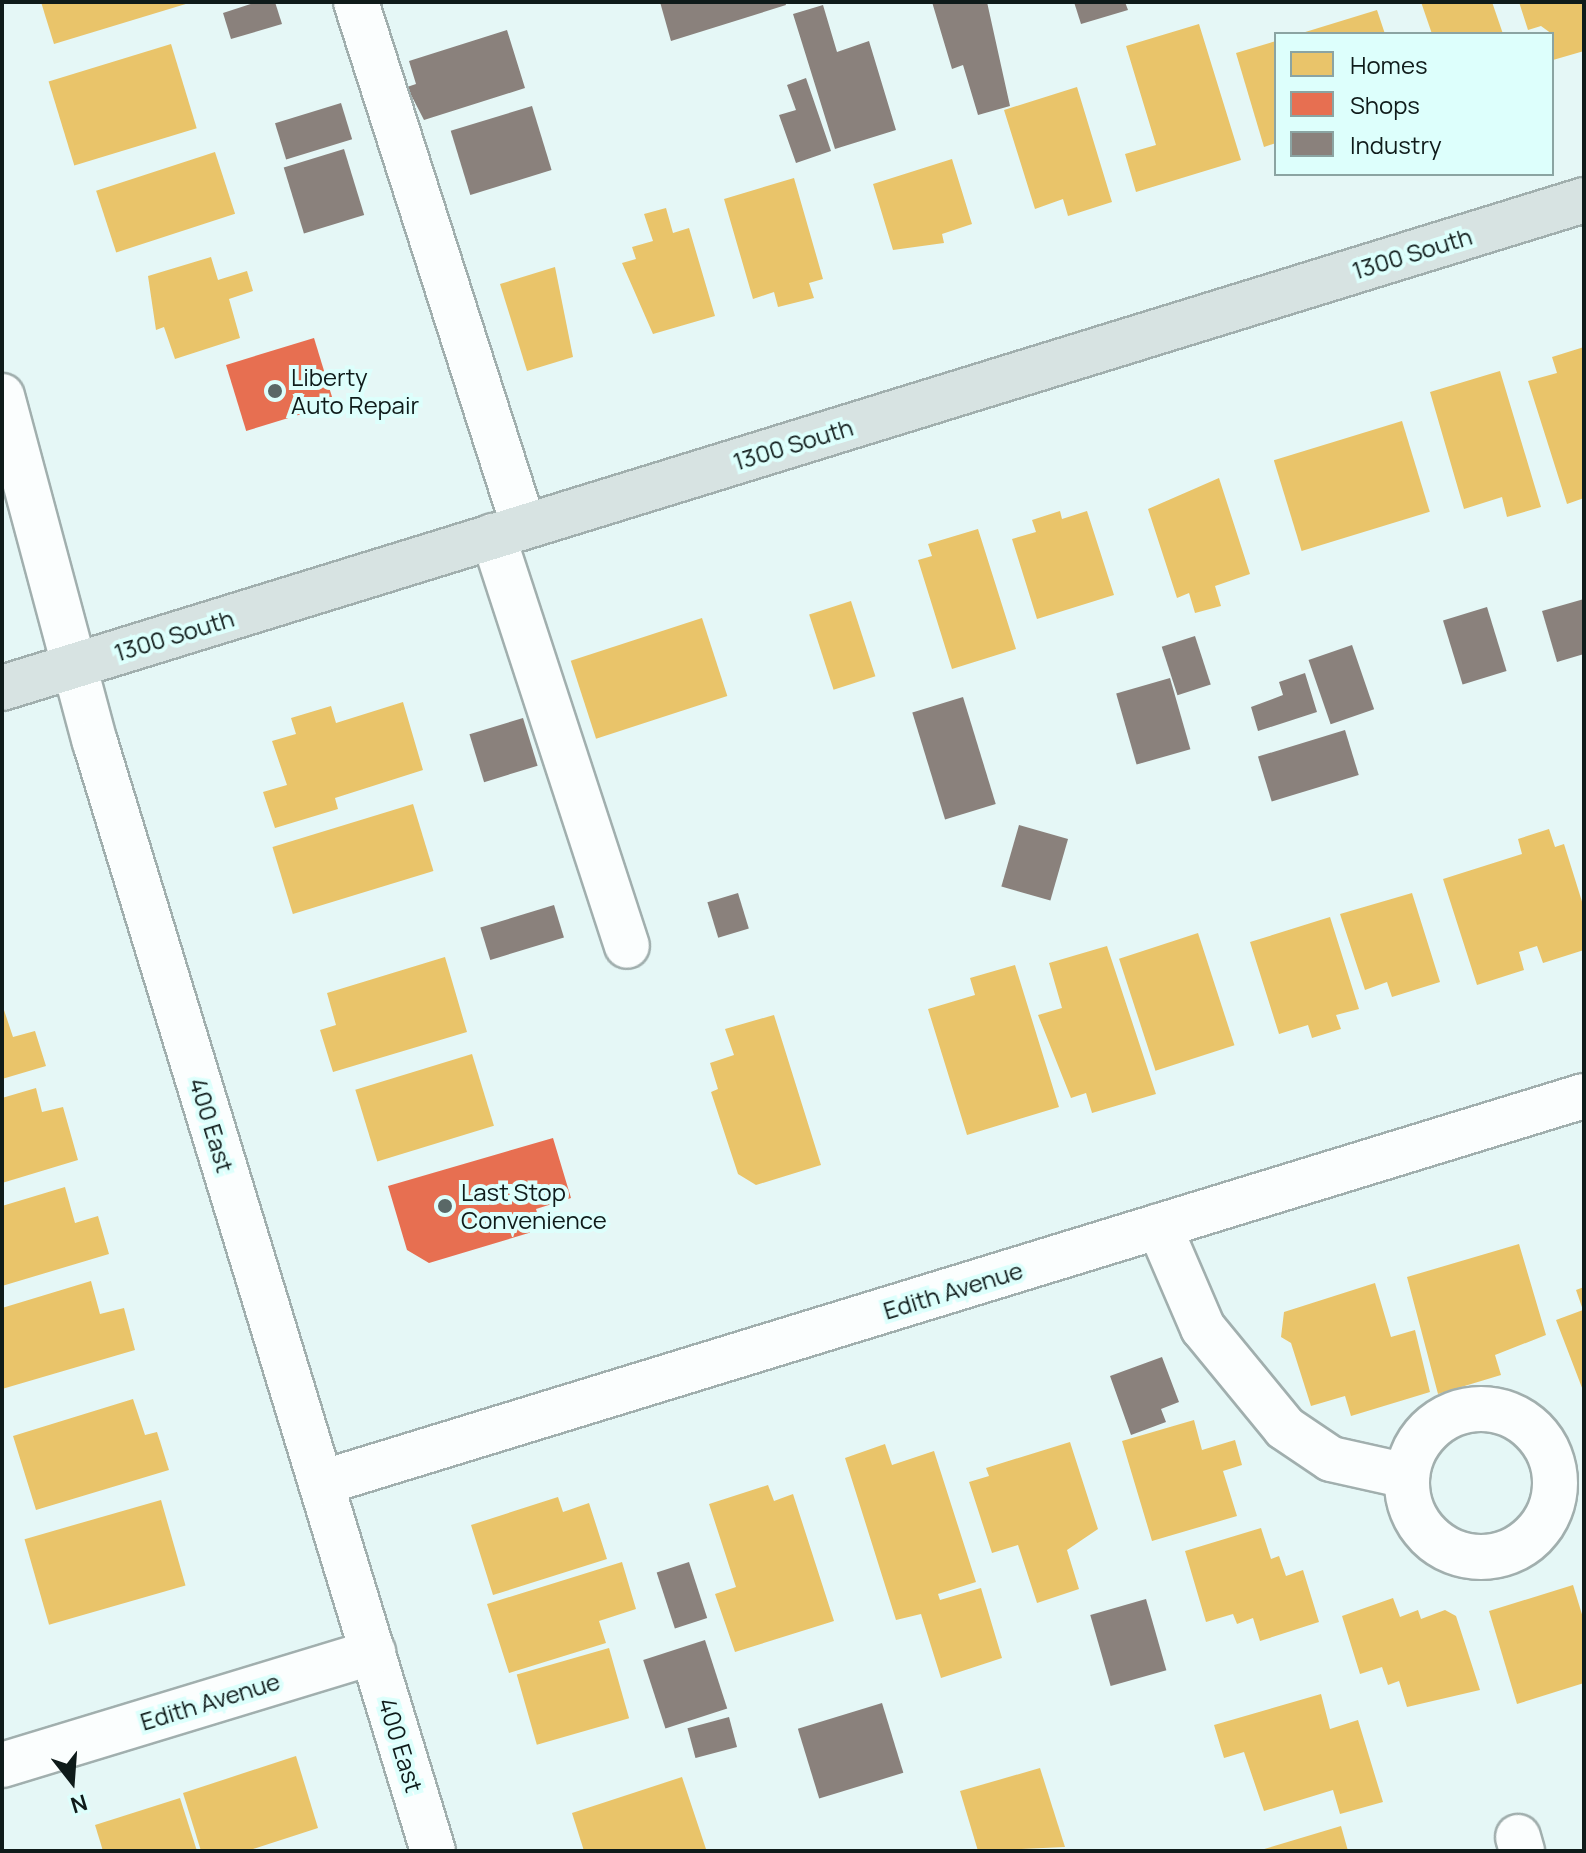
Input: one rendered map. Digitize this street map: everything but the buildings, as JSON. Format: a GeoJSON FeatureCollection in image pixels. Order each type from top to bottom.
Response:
{"type":"FeatureCollection","features":[{"type":"Feature","properties":{"kind":"main road","name":"1300 South"},"geometry":{"type":"LineString","coordinates":[[2,688],[1584,200]]}},
{"type":"Feature","properties":{"kind":"street"},"geometry":{"type":"LineString","coordinates":[[356,2],[627,946]]}},
{"type":"Feature","properties":{"kind":"street","name":"400 East"},"geometry":{"type":"LineString","coordinates":[[2,396],[76,665],[433,1851]]}},
{"type":"Feature","properties":{"kind":"street","name":"Edith Avenue"},"geometry":{"type":"LineString","coordinates":[[321,1483],[1584,1096]]}},
{"type":"Feature","properties":{"kind":"street"},"geometry":{"type":"LineString","coordinates":[[1159,1226],[1203,1328],[1285,1428],[1331,1459],[1407,1476]]}},
{"type":"Feature","properties":{"kind":"street"},"geometry":{"type":"LineString","coordinates":[[1476,1408],[1525,1423],[1543,1441],[1569,1494],[1518,1547],[1473,1557],[1431,1538],[1408,1499],[1407,1476],[1429,1430],[1476,1408]]}},
{"type":"Feature","properties":{"kind":"street","name":"Edith Avenue"},"geometry":{"type":"LineString","coordinates":[[2,1765],[373,1652]]}},
{"type":"Feature","properties":{"kind":"place","name":"Liberty Auto Repair"},"geometry":{"type":"Point","coordinates":[275,391]}},
{"type":"Feature","properties":{"kind":"place","name":"Last Stop Convenience"},"geometry":{"type":"Point","coordinates":[445,1206]}}]}
